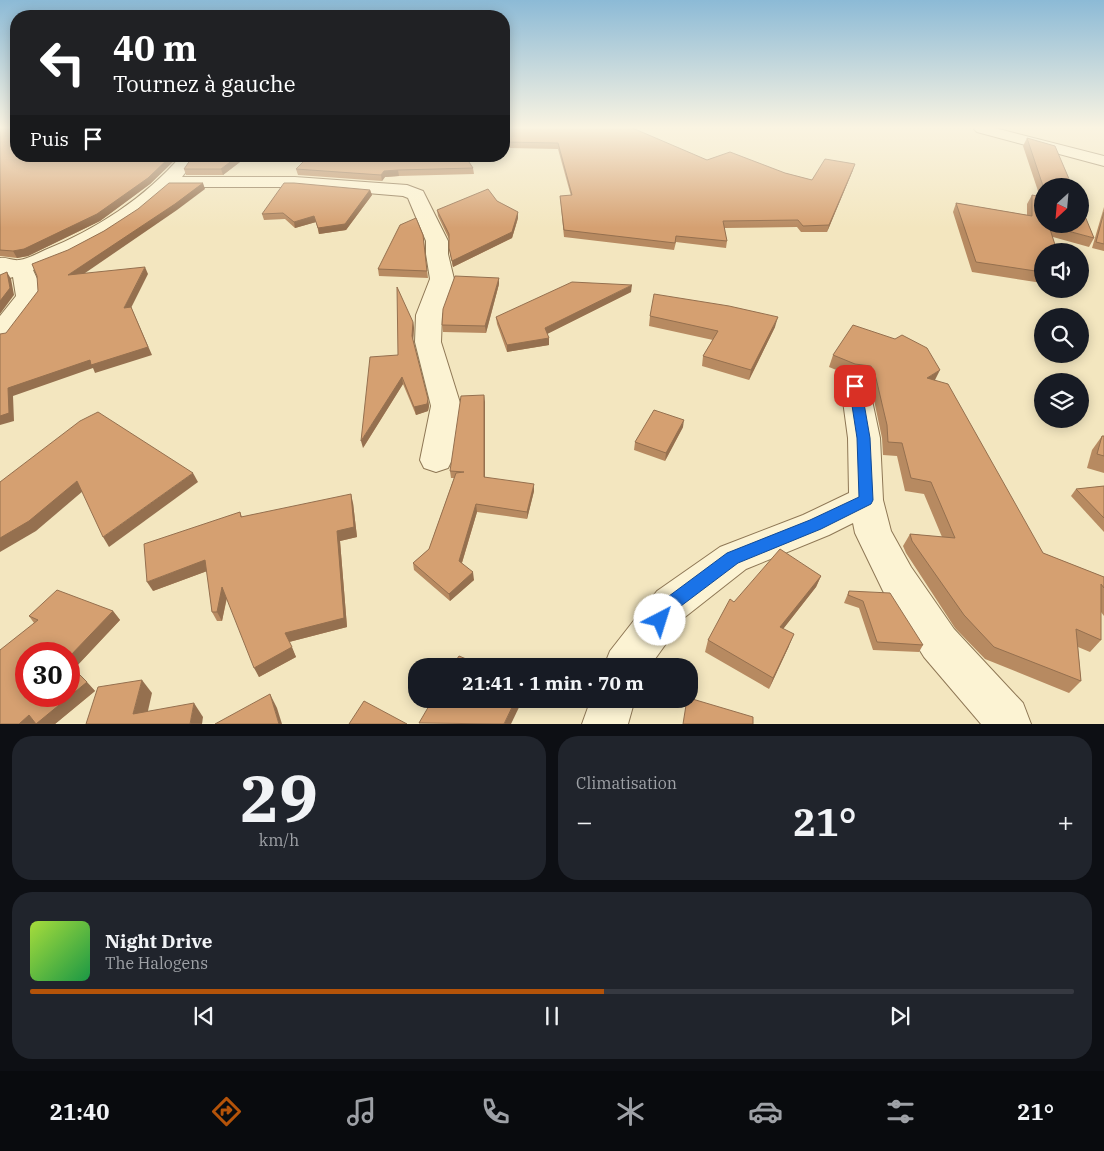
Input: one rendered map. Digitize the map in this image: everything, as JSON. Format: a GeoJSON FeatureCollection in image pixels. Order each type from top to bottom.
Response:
{"type":"FeatureCollection","features":[{"type":"Feature","properties":{"kind":"street"},"geometry":{"type":"LineString","coordinates":[[7,268],[78,244],[113,223],[167,182],[185,162]]}},
{"type":"Feature","properties":{"kind":"street"},"geometry":{"type":"LineString","coordinates":[[167,182],[315,183],[407,191],[416,195],[437,242],[437,254],[442,279],[429,316],[428,342],[446,406],[436,460]]}},
{"type":"Feature","properties":{"kind":"street"},"geometry":{"type":"LineString","coordinates":[[0,333],[28,297],[27,283],[7,268]]}},
{"type":"Feature","properties":{"kind":"street"},"geometry":{"type":"LineString","coordinates":[[855,386],[864,438],[866,500],[873,533],[897,579],[939,643],[1007,719],[1008,724]]}},
{"type":"Feature","properties":{"kind":"street"},"geometry":{"type":"LineString","coordinates":[[632,658],[671,604],[733,558],[816,524],[866,500]]}},
{"type":"Feature","properties":{"kind":"street"},"geometry":{"type":"LineString","coordinates":[[605,724],[610,708]]}},
{"type":"Feature","properties":{"kind":"building"},"geometry":{"type":"Polygon","coordinates":[[[0,161],[165,162],[148,178],[97,214],[24,249],[13,251],[0,250],[0,161]]]}},
{"type":"Feature","properties":{"kind":"building"},"geometry":{"type":"Polygon","coordinates":[[[563,161],[753,161],[785,173],[812,180],[824,161],[855,164],[829,225],[803,226],[798,220],[723,221],[727,241],[676,236],[675,243],[564,230],[560,196],[572,195],[563,161]]]}},
{"type":"Feature","properties":{"kind":"building"},"geometry":{"type":"Polygon","coordinates":[[[1035,161],[1061,161],[1069,178],[1040,178],[1035,161]]]}},
{"type":"Feature","properties":{"kind":"building"},"geometry":{"type":"Polygon","coordinates":[[[189,162],[230,162],[221,169],[184,169],[189,162]]]}},
{"type":"Feature","properties":{"kind":"building"},"geometry":{"type":"Polygon","coordinates":[[[303,162],[469,162],[473,168],[384,171],[381,175],[296,169],[303,162]]]}},
{"type":"Feature","properties":{"kind":"building"},"geometry":{"type":"Polygon","coordinates":[[[169,183],[203,183],[175,204],[68,275],[145,267],[124,308],[131,307],[148,347],[91,365],[90,360],[8,388],[9,413],[0,416],[0,334],[6,333],[38,291],[37,276],[32,264],[68,250],[104,231],[138,209],[169,183]]]}},
{"type":"Feature","properties":{"kind":"building"},"geometry":{"type":"Polygon","coordinates":[[[284,183],[370,190],[345,224],[318,228],[314,216],[294,222],[283,213],[262,214],[284,183]]]}},
{"type":"Feature","properties":{"kind":"building"},"geometry":{"type":"Polygon","coordinates":[[[488,189],[497,201],[518,212],[512,232],[452,261],[449,248],[449,234],[437,210],[488,189]]]}},
{"type":"Feature","properties":{"kind":"building"},"geometry":{"type":"Polygon","coordinates":[[[1032,195],[1034,195],[1034,233],[1051,233],[1054,243],[1034,243],[1034,271],[976,262],[956,203],[1032,216],[1032,195]]]}},
{"type":"Feature","properties":{"kind":"building"},"geometry":{"type":"Polygon","coordinates":[[[1104,212],[1104,244],[1096,242],[1104,212]]]}},
{"type":"Feature","properties":{"kind":"building"},"geometry":{"type":"Polygon","coordinates":[[[416,218],[423,235],[427,271],[378,269],[400,225],[416,218]]]}},
{"type":"Feature","properties":{"kind":"building"},"geometry":{"type":"Polygon","coordinates":[[[1089,226],[1094,238],[1075,233],[1089,233],[1089,226]]]}},
{"type":"Feature","properties":{"kind":"building"},"geometry":{"type":"Polygon","coordinates":[[[7,272],[10,288],[0,301],[0,275],[7,272]]]}},
{"type":"Feature","properties":{"kind":"building"},"geometry":{"type":"Polygon","coordinates":[[[455,276],[499,278],[485,326],[442,325],[443,309],[455,276]]]}},
{"type":"Feature","properties":{"kind":"building"},"geometry":{"type":"Polygon","coordinates":[[[572,282],[632,285],[545,328],[549,338],[507,345],[496,317],[572,282]]]}},
{"type":"Feature","properties":{"kind":"building"},"geometry":{"type":"Polygon","coordinates":[[[397,287],[413,322],[412,336],[428,399],[427,404],[414,407],[402,377],[361,441],[370,357],[398,355],[397,287]]]}},
{"type":"Feature","properties":{"kind":"building"},"geometry":{"type":"Polygon","coordinates":[[[654,294],[729,306],[778,317],[751,370],[703,356],[718,331],[650,316],[654,294]]]}},
{"type":"Feature","properties":{"kind":"building"},"geometry":{"type":"Polygon","coordinates":[[[853,325],[895,339],[902,335],[927,348],[940,370],[927,378],[948,384],[1043,553],[1104,577],[1104,588],[1101,584],[1101,640],[1076,629],[1081,681],[994,647],[964,615],[912,541],[910,534],[955,538],[931,482],[911,478],[902,443],[888,442],[887,425],[875,374],[871,366],[855,364],[833,355],[853,325]]]}},
{"type":"Feature","properties":{"kind":"building"},"geometry":{"type":"Polygon","coordinates":[[[484,395],[484,477],[534,484],[527,512],[476,504],[459,561],[473,572],[449,594],[413,563],[429,549],[456,473],[464,472],[450,471],[461,396],[484,395]]]}},
{"type":"Feature","properties":{"kind":"building"},"geometry":{"type":"Polygon","coordinates":[[[654,410],[684,420],[666,453],[635,442],[654,410]]]}},
{"type":"Feature","properties":{"kind":"building"},"geometry":{"type":"Polygon","coordinates":[[[98,412],[193,473],[103,537],[77,481],[29,521],[0,538],[0,482],[80,421],[98,412]]]}},
{"type":"Feature","properties":{"kind":"building"},"geometry":{"type":"Polygon","coordinates":[[[1102,436],[1104,436],[1104,456],[1097,454],[1102,436]]]}},
{"type":"Feature","properties":{"kind":"building"},"geometry":{"type":"Polygon","coordinates":[[[1104,486],[1104,518],[1076,489],[1104,486]]]}},
{"type":"Feature","properties":{"kind":"building"},"geometry":{"type":"Polygon","coordinates":[[[351,494],[354,527],[337,531],[344,618],[285,633],[292,647],[254,668],[222,587],[217,612],[212,612],[205,560],[147,582],[144,544],[240,512],[241,517],[351,494]]]}},
{"type":"Feature","properties":{"kind":"building"},"geometry":{"type":"Polygon","coordinates":[[[780,549],[821,576],[780,627],[794,634],[773,678],[708,640],[730,599],[734,602],[780,549]]]}},
{"type":"Feature","properties":{"kind":"building"},"geometry":{"type":"Polygon","coordinates":[[[57,590],[113,611],[80,646],[80,642],[15,642],[15,707],[57,707],[36,724],[29,715],[19,724],[0,724],[0,650],[38,620],[29,616],[57,590]]]}},
{"type":"Feature","properties":{"kind":"building"},"geometry":{"type":"Polygon","coordinates":[[[849,591],[890,593],[923,645],[877,642],[863,601],[848,595],[849,591]]]}},
{"type":"Feature","properties":{"kind":"building"},"geometry":{"type":"Polygon","coordinates":[[[80,675],[87,682],[80,688],[80,675]]]}},
{"type":"Feature","properties":{"kind":"building"},"geometry":{"type":"Polygon","coordinates":[[[142,680],[133,714],[194,703],[190,724],[86,724],[98,687],[142,680]]]}},
{"type":"Feature","properties":{"kind":"building"},"geometry":{"type":"Polygon","coordinates":[[[270,694],[279,724],[215,724],[270,694]]]}},
{"type":"Feature","properties":{"kind":"building"},"geometry":{"type":"Polygon","coordinates":[[[364,701],[407,724],[349,724],[364,701]]]}},
{"type":"Feature","properties":{"kind":"building"},"geometry":{"type":"Polygon","coordinates":[[[698,701],[753,717],[753,724],[683,724],[686,708],[698,708],[698,701]]]}},
{"type":"Feature","properties":{"kind":"building"},"geometry":{"type":"Polygon","coordinates":[[[428,708],[512,708],[504,724],[419,723],[428,708]]]}},
{"type":"Feature","properties":{"kind":"route"},"geometry":{"type":"LineString","coordinates":[[660,620],[671,604],[733,558],[816,524],[866,500],[864,438],[855,386]]}}]}
